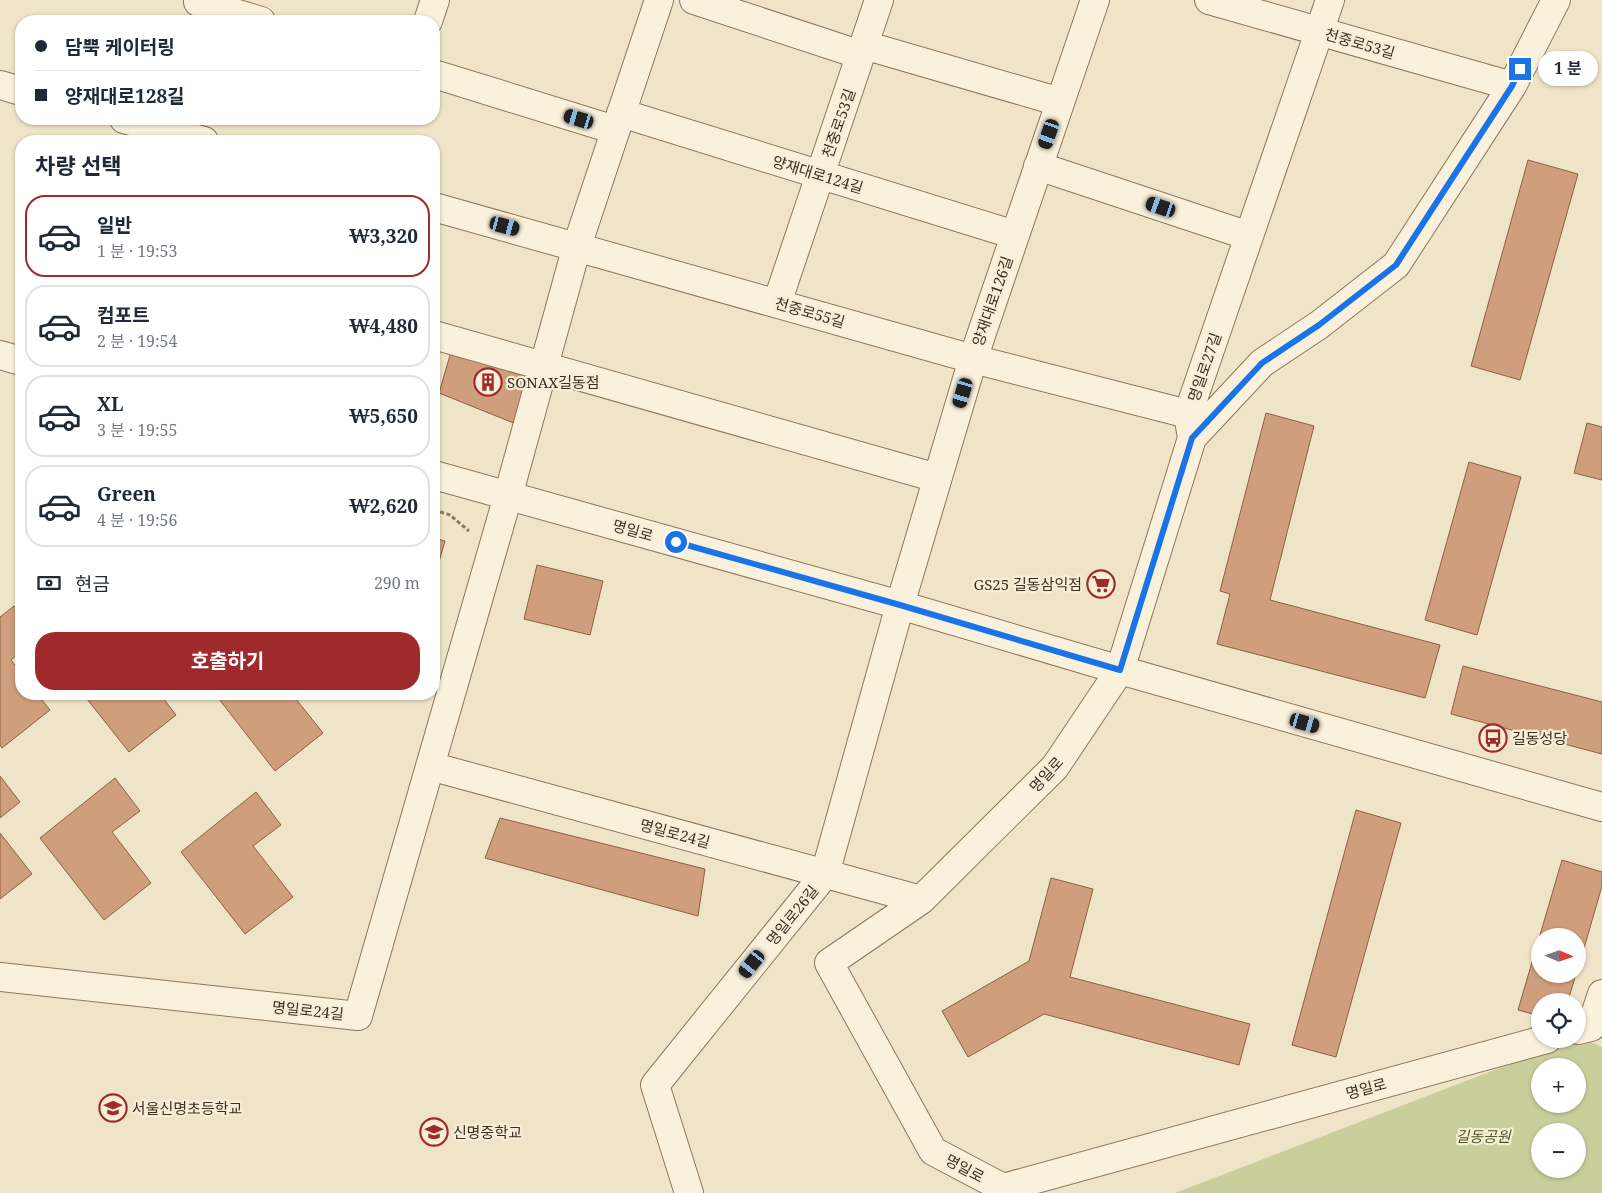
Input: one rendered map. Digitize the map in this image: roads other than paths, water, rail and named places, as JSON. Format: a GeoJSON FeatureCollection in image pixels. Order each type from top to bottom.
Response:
{"type":"FeatureCollection","features":[{"type":"Feature","properties":{"kind":"street"},"geometry":{"type":"LineString","coordinates":[[430,15],[435,0]]}},
{"type":"Feature","properties":{"kind":"street"},"geometry":{"type":"LineString","coordinates":[[508,496],[577,246],[659,0]]}},
{"type":"Feature","properties":{"kind":"street"},"geometry":{"type":"LineString","coordinates":[[694,0],[862,50],[1060,102]]}},
{"type":"Feature","properties":{"kind":"street","name":"천중로53길"},"geometry":{"type":"LineString","coordinates":[[777,303],[879,0]]}},
{"type":"Feature","properties":{"kind":"street","name":"양재대로126길"},"geometry":{"type":"LineString","coordinates":[[900,605],[973,359],[1094,0]]}},
{"type":"Feature","properties":{"kind":"street","name":"천중로53길"},"geometry":{"type":"LineString","coordinates":[[1209,0],[1512,86]]}},
{"type":"Feature","properties":{"kind":"street","name":"명일로27길"},"geometry":{"type":"LineString","coordinates":[[1120,670],[1190,426],[1249,236],[1330,0]]}},
{"type":"Feature","properties":{"kind":"street"},"geometry":{"type":"LineString","coordinates":[[1190,426],[1262,363],[1319,325],[1396,265],[1512,86],[1556,0]]}},
{"type":"Feature","properties":{"kind":"street"},"geometry":{"type":"LineString","coordinates":[[197,8],[231,15]]}},
{"type":"Feature","properties":{"kind":"street","name":"양재대로124길"},"geometry":{"type":"LineString","coordinates":[[440,76],[820,174],[1015,235]]}},
{"type":"Feature","properties":{"kind":"street"},"geometry":{"type":"LineString","coordinates":[[0,85],[15,89]]}},
{"type":"Feature","properties":{"kind":"street"},"geometry":{"type":"LineString","coordinates":[[154,125],[189,132]]}},
{"type":"Feature","properties":{"kind":"street"},"geometry":{"type":"LineString","coordinates":[[1038,166],[1249,236]]}},
{"type":"Feature","properties":{"kind":"street","name":"천중로55길"},"geometry":{"type":"LineString","coordinates":[[440,209],[973,359],[1190,426]]}},
{"type":"Feature","properties":{"kind":"street"},"geometry":{"type":"LineString","coordinates":[[440,337],[937,478]]}},
{"type":"Feature","properties":{"kind":"street"},"geometry":{"type":"LineString","coordinates":[[0,355],[15,359]]}},
{"type":"Feature","properties":{"kind":"street","name":"명일로"},"geometry":{"type":"LineString","coordinates":[[440,477],[900,605],[1120,670],[1602,807]]}},
{"type":"Feature","properties":{"kind":"street","name":"명일로24길"},"geometry":{"type":"LineString","coordinates":[[0,977],[358,1016],[508,496]]}},
{"type":"Feature","properties":{"kind":"street","name":"명일로26길"},"geometry":{"type":"LineString","coordinates":[[689,1193],[656,1085],[825,874],[900,605]]}},
{"type":"Feature","properties":{"kind":"street","name":"명일로"},"geometry":{"type":"LineString","coordinates":[[1120,670],[1056,767],[921,900],[829,964],[933,1151],[1003,1188],[1531,1043]]}},
{"type":"Feature","properties":{"kind":"street","name":"명일로24길"},"geometry":{"type":"LineString","coordinates":[[430,766],[921,900]]}},
{"type":"Feature","properties":{"kind":"street"},"geometry":{"type":"LineString","coordinates":[[1586,1028],[1590,1027],[1602,994]]}},
{"type":"Feature","properties":{"kind":"place","name":"SONAX길동점"},"geometry":{"type":"Point","coordinates":[488,382]}},
{"type":"Feature","properties":{"kind":"place","name":"GS25 길동삼익점"},"geometry":{"type":"Point","coordinates":[1101,584]}},
{"type":"Feature","properties":{"kind":"place","name":"길동성당"},"geometry":{"type":"Point","coordinates":[1493,738]}},
{"type":"Feature","properties":{"kind":"place","name":"서울신명초등학교"},"geometry":{"type":"Point","coordinates":[113,1108]}},
{"type":"Feature","properties":{"kind":"place","name":"신명중학교"},"geometry":{"type":"Point","coordinates":[434,1132]}},
{"type":"Feature","properties":{"kind":"park label","name":"길동공원"},"geometry":{"type":"Point","coordinates":[1483,1136]}}]}
